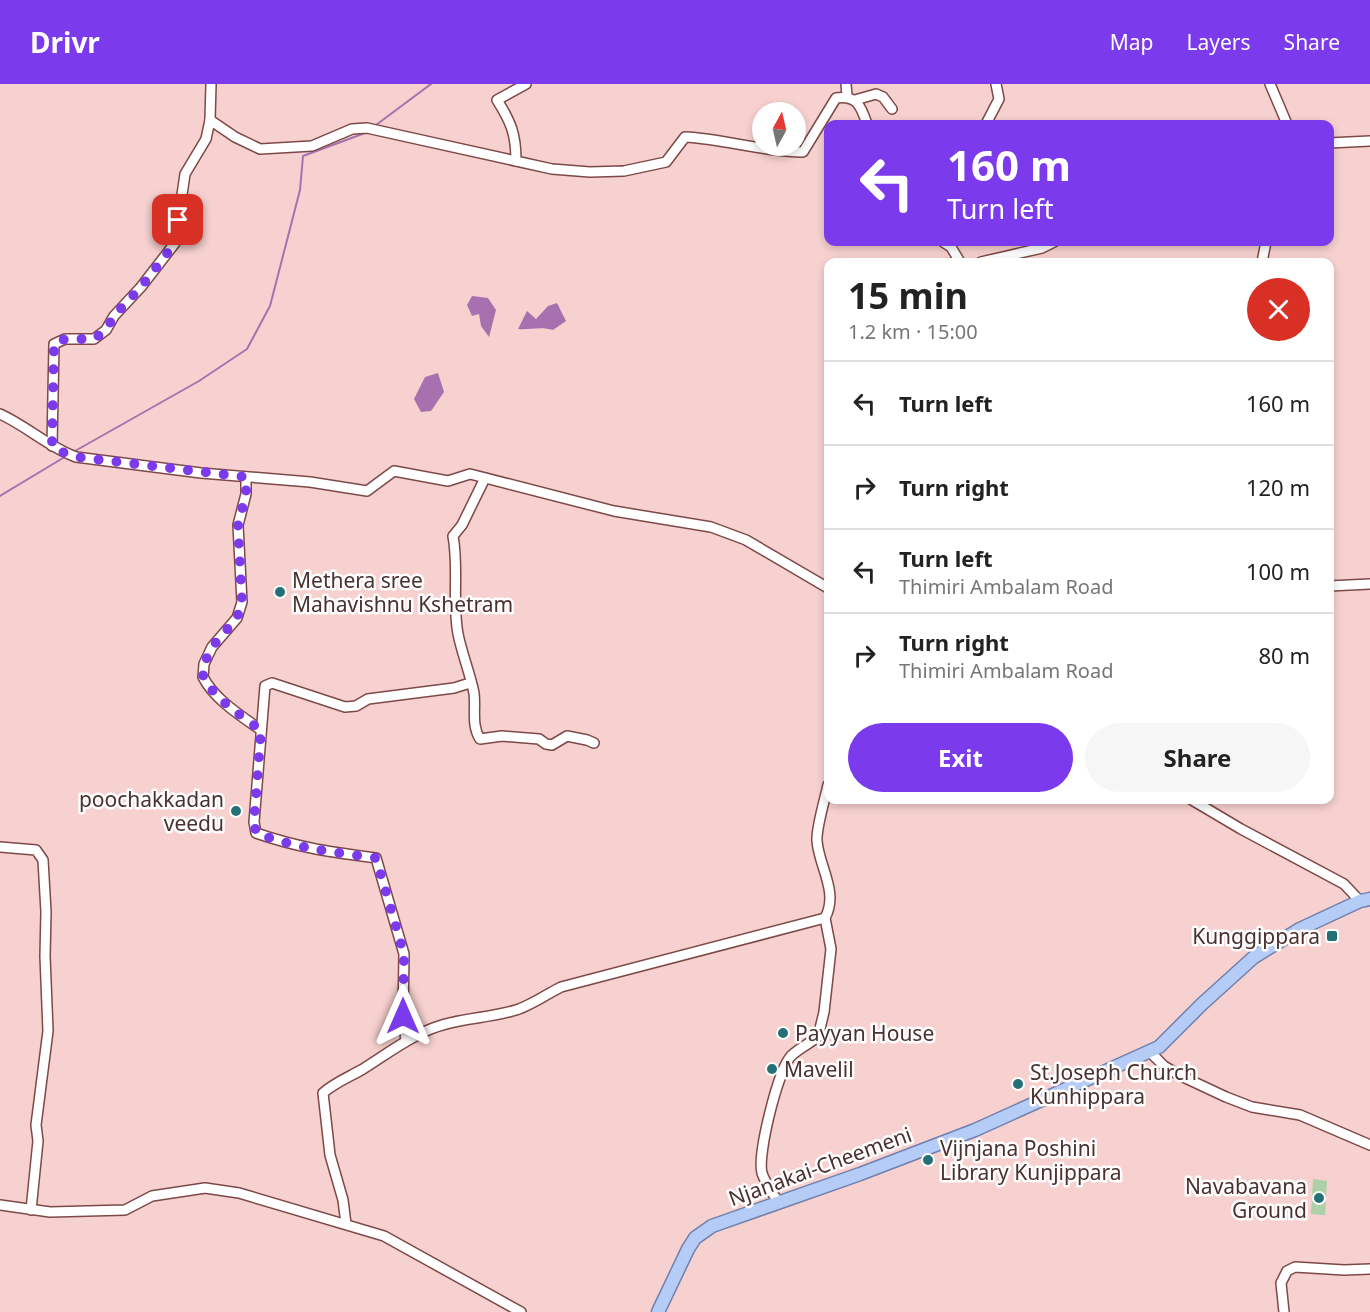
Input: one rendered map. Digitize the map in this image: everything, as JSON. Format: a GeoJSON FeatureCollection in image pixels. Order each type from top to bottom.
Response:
{"type":"FeatureCollection","features":[{"type":"Feature","properties":{"kind":"main road","name":"Njanakai-Cheemeni"},"geometry":{"type":"LineString","coordinates":[[658,1312],[688,1249],[695,1238],[712,1226],[860,1174],[975,1130],[1150,1052],[1168,1040],[1202,1004],[1254,957],[1300,929],[1365,900]]}},
{"type":"Feature","properties":{"kind":"street"},"geometry":{"type":"LineString","coordinates":[[52,446],[54,344],[65,339],[94,339],[106,330],[114,316],[141,287],[175,243],[185,174],[206,139],[210,120],[211,84]]}},
{"type":"Feature","properties":{"kind":"street"},"geometry":{"type":"LineString","coordinates":[[516,161],[513,128],[497,100],[526,84]]}},
{"type":"Feature","properties":{"kind":"street"},"geometry":{"type":"LineString","coordinates":[[846,84],[851,98],[863,112],[866,120]]}},
{"type":"Feature","properties":{"kind":"street"},"geometry":{"type":"LineString","coordinates":[[988,120],[999,99],[996,84]]}},
{"type":"Feature","properties":{"kind":"street"},"geometry":{"type":"LineString","coordinates":[[1270,84],[1285,120]]}},
{"type":"Feature","properties":{"kind":"street"},"geometry":{"type":"LineString","coordinates":[[210,120],[260,149],[312,146],[352,129],[367,128],[552,169],[590,172],[624,171],[666,162],[685,137],[744,144],[780,152],[803,152],[836,98],[876,94],[883,97],[892,109]]}},
{"type":"Feature","properties":{"kind":"street"},"geometry":{"type":"LineString","coordinates":[[1334,143],[1370,141]]}},
{"type":"Feature","properties":{"kind":"street"},"geometry":{"type":"LineString","coordinates":[[998,258],[1046,246]]}},
{"type":"Feature","properties":{"kind":"street"},"geometry":{"type":"LineString","coordinates":[[0,414],[14,420],[59,451],[76,457],[246,477],[310,482],[367,491],[394,471],[448,481],[470,474],[485,477],[614,511],[711,527],[746,540],[824,586]]}},
{"type":"Feature","properties":{"kind":"street"},"geometry":{"type":"LineString","coordinates":[[246,477],[246,494],[238,525],[242,602],[237,618],[212,647],[204,664],[203,677],[217,697],[261,730]]}},
{"type":"Feature","properties":{"kind":"street"},"geometry":{"type":"LineString","coordinates":[[485,477],[462,525],[453,536],[456,550],[458,634],[474,694],[476,732],[480,738],[502,736],[539,739],[552,745],[567,736],[594,743]]}},
{"type":"Feature","properties":{"kind":"street"},"geometry":{"type":"LineString","coordinates":[[1334,586],[1370,584]]}},
{"type":"Feature","properties":{"kind":"street"},"geometry":{"type":"LineString","coordinates":[[406,1041],[403,1016],[404,954],[376,858],[323,852],[283,843],[256,833],[254,822],[265,686],[272,683],[345,707],[356,706],[368,699],[454,688],[470,683]]}},
{"type":"Feature","properties":{"kind":"street"},"geometry":{"type":"LineString","coordinates":[[778,1202],[762,1172],[764,1142],[781,1078],[790,1056],[818,1037],[824,1012],[831,949],[825,918],[831,897],[817,840],[824,804]]}},
{"type":"Feature","properties":{"kind":"street"},"geometry":{"type":"LineString","coordinates":[[1199,804],[1251,835],[1344,884],[1365,900]]}},
{"type":"Feature","properties":{"kind":"street"},"geometry":{"type":"LineString","coordinates":[[0,847],[36,850],[43,860],[48,1031],[36,1125],[38,1141],[31,1210]]}},
{"type":"Feature","properties":{"kind":"street"},"geometry":{"type":"LineString","coordinates":[[346,1224],[343,1200],[330,1155],[323,1093],[406,1041],[428,1030],[466,1019],[524,1008],[561,987],[825,918]]}},
{"type":"Feature","properties":{"kind":"street"},"geometry":{"type":"LineString","coordinates":[[1150,1052],[1164,1066],[1179,1075],[1226,1097],[1252,1107],[1300,1115],[1370,1146]]}},
{"type":"Feature","properties":{"kind":"street"},"geometry":{"type":"LineString","coordinates":[[0,1204],[50,1212],[124,1210],[152,1196],[205,1188],[239,1193],[384,1236],[522,1312]]}},
{"type":"Feature","properties":{"kind":"street"},"geometry":{"type":"LineString","coordinates":[[1284,1312],[1281,1283],[1287,1271],[1295,1267],[1370,1269]]}},
{"type":"Feature","properties":{"kind":"green space","name":"Navabavana Ground"},"geometry":{"type":"Polygon","coordinates":[[[1313,1179],[1327,1181],[1325,1215],[1311,1214],[1313,1179]]]}},
{"type":"Feature","properties":{"kind":"shaded area"},"geometry":{"type":"Polygon","coordinates":[[[472,296],[488,298],[496,310],[489,337],[481,326],[479,314],[472,316],[467,305],[472,296]]]}},
{"type":"Feature","properties":{"kind":"shaded area"},"geometry":{"type":"Polygon","coordinates":[[[557,303],[566,321],[553,330],[518,329],[527,311],[536,319],[548,306],[557,303]]]}},
{"type":"Feature","properties":{"kind":"shaded area"},"geometry":{"type":"Polygon","coordinates":[[[438,373],[444,392],[431,411],[421,412],[414,399],[425,377],[438,373]]]}},
{"type":"Feature","properties":{"kind":"waterway"},"geometry":{"type":"LineString","coordinates":[[376,125],[431,84]]}},
{"type":"Feature","properties":{"kind":"waterway"},"geometry":{"type":"LineString","coordinates":[[75,451],[199,381],[247,349],[270,306],[300,190],[303,156],[365,133]]}},
{"type":"Feature","properties":{"kind":"waterway"},"geometry":{"type":"LineString","coordinates":[[0,496],[63,458]]}},
{"type":"Feature","properties":{"kind":"place","name":"Methera sree Mahavishnu Kshetram"},"geometry":{"type":"Point","coordinates":[280,592]}},
{"type":"Feature","properties":{"kind":"place","name":"poochakkadan veedu"},"geometry":{"type":"Point","coordinates":[236,811]}},
{"type":"Feature","properties":{"kind":"place","name":"Kunggippara"},"geometry":{"type":"Point","coordinates":[1332,936]}},
{"type":"Feature","properties":{"kind":"place","name":"Payyan House"},"geometry":{"type":"Point","coordinates":[783,1033]}},
{"type":"Feature","properties":{"kind":"place","name":"Mavelil"},"geometry":{"type":"Point","coordinates":[772,1069]}},
{"type":"Feature","properties":{"kind":"place","name":"St.Joseph Church Kunhippara"},"geometry":{"type":"Point","coordinates":[1018,1084]}},
{"type":"Feature","properties":{"kind":"place","name":"Vijnjana Poshini Library Kunjippara"},"geometry":{"type":"Point","coordinates":[928,1160]}},
{"type":"Feature","properties":{"kind":"place","name":"Navabavana Ground"},"geometry":{"type":"Point","coordinates":[1319,1198]}},
{"type":"Feature","properties":{"kind":"route"},"geometry":{"type":"LineString","coordinates":[[178,220],[175,243],[141,287],[114,316],[106,330],[94,339],[65,339],[54,344],[52,446],[76,457],[246,477],[246,494],[238,525],[242,602],[237,618],[212,647],[204,664],[203,677],[217,697],[261,730],[254,822],[256,833],[283,843],[323,852],[376,858],[404,954],[403,1016]]}}]}
